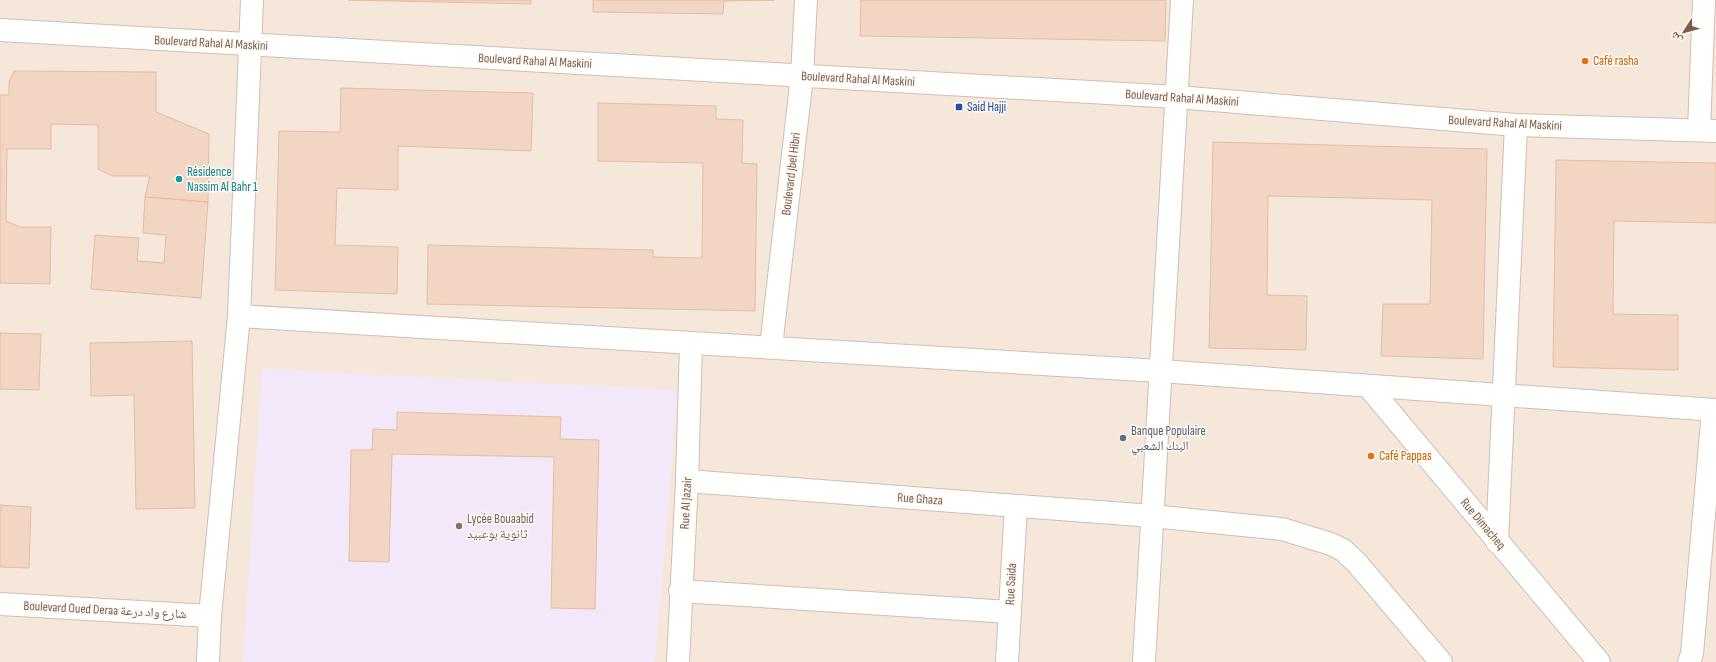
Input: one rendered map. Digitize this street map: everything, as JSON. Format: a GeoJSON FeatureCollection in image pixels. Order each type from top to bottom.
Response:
{"type":"FeatureCollection","features":[{"type":"Feature","properties":{"kind":"street"},"geometry":{"type":"LineString","coordinates":[[208,662],[210,616],[239,316],[252,0]]}},
{"type":"Feature","properties":{"kind":"street","name":"Boulevard Jbel Hibri"},"geometry":{"type":"LineString","coordinates":[[771,347],[802,76],[806,0]]}},
{"type":"Feature","properties":{"kind":"street"},"geometry":{"type":"LineString","coordinates":[[1144,662],[1182,0]]}},
{"type":"Feature","properties":{"kind":"street"},"geometry":{"type":"LineString","coordinates":[[1704,0],[1707,130]]}},
{"type":"Feature","properties":{"kind":"street","name":"Boulevard Rahal Al Maskini"},"geometry":{"type":"LineString","coordinates":[[0,30],[1177,96],[1516,125],[1707,130]]}},
{"type":"Feature","properties":{"kind":"street"},"geometry":{"type":"LineString","coordinates":[[1497,542],[1516,125]]}},
{"type":"Feature","properties":{"kind":"street"},"geometry":{"type":"LineString","coordinates":[[239,316],[1160,371],[1714,410],[1708,550],[1692,654],[1689,662]]}},
{"type":"Feature","properties":{"kind":"street","name":"Rue Al Jazair"},"geometry":{"type":"LineString","coordinates":[[678,662],[680,591],[687,481],[691,343]]}},
{"type":"Feature","properties":{"kind":"street","name":"Rue Dimacheq"},"geometry":{"type":"LineString","coordinates":[[1368,386],[1497,542],[1599,662]]}},
{"type":"Feature","properties":{"kind":"street","name":"Rue Ghaza"},"geometry":{"type":"LineString","coordinates":[[687,481],[1152,516],[1282,529],[1331,544],[1343,550],[1356,562],[1441,662]]}},
{"type":"Feature","properties":{"kind":"street","name":"Rue Saida"},"geometry":{"type":"LineString","coordinates":[[1007,662],[1016,506]]}},
{"type":"Feature","properties":{"kind":"street"},"geometry":{"type":"LineString","coordinates":[[680,591],[1010,612]]}},
{"type":"Feature","properties":{"kind":"street","name":"Boulevard Oued Deraa شارع واد درعة"},"geometry":{"type":"LineString","coordinates":[[0,604],[210,616]]}},
{"type":"Feature","properties":{"kind":"shaded area"},"geometry":{"type":"Polygon","coordinates":[[[0,0],[1716,0],[1716,662],[0,662],[0,0]]]}},
{"type":"Feature","properties":{"kind":"shaded area","name":"Lycée Bouaabid ثانوية بوعبيد"},"geometry":{"type":"Polygon","coordinates":[[[262,369],[678,390],[655,662],[243,662],[262,369]]]}},
{"type":"Feature","properties":{"kind":"building"},"geometry":{"type":"Polygon","coordinates":[[[348,0],[531,0],[531,4],[348,0]]]}},
{"type":"Feature","properties":{"kind":"building"},"geometry":{"type":"Polygon","coordinates":[[[593,0],[775,0],[724,1],[723,14],[593,12],[593,0]]]}},
{"type":"Feature","properties":{"kind":"building"},"geometry":{"type":"Polygon","coordinates":[[[861,0],[1166,0],[1165,41],[860,36],[861,0]]]}},
{"type":"Feature","properties":{"kind":"building","name":"Résidence Nassim Al Bahr 1"},"geometry":{"type":"Polygon","coordinates":[[[14,71],[156,72],[156,112],[209,134],[208,202],[145,197],[150,176],[112,176],[98,169],[98,125],[51,124],[51,149],[7,149],[6,221],[20,227],[51,227],[50,284],[0,283],[0,95],[9,95],[9,82],[14,71]]]}},
{"type":"Feature","properties":{"kind":"building"},"geometry":{"type":"Polygon","coordinates":[[[341,88],[533,93],[531,151],[398,146],[398,190],[337,188],[335,245],[398,247],[397,294],[275,290],[279,131],[340,132],[341,88]]]}},
{"type":"Feature","properties":{"kind":"building"},"geometry":{"type":"Polygon","coordinates":[[[598,103],[716,106],[716,119],[743,120],[742,163],[757,164],[755,311],[427,304],[428,245],[653,250],[653,257],[702,258],[703,163],[598,161],[598,103]]]}},
{"type":"Feature","properties":{"kind":"building"},"geometry":{"type":"Polygon","coordinates":[[[1213,142],[1487,149],[1483,359],[1381,356],[1383,304],[1430,304],[1432,200],[1268,196],[1267,295],[1307,296],[1306,350],[1209,348],[1213,142]]]}},
{"type":"Feature","properties":{"kind":"building"},"geometry":{"type":"Polygon","coordinates":[[[1556,160],[1716,163],[1716,223],[1614,221],[1613,314],[1678,315],[1678,370],[1553,367],[1556,160]]]}},
{"type":"Feature","properties":{"kind":"building"},"geometry":{"type":"Polygon","coordinates":[[[145,197],[208,202],[201,298],[91,289],[95,235],[139,238],[137,261],[164,263],[166,235],[143,233],[145,197]]]}},
{"type":"Feature","properties":{"kind":"building"},"geometry":{"type":"Polygon","coordinates":[[[0,333],[41,334],[39,390],[0,389],[0,333]]]}},
{"type":"Feature","properties":{"kind":"building"},"geometry":{"type":"Polygon","coordinates":[[[192,341],[195,508],[136,509],[134,395],[91,396],[90,343],[192,341]]]}},
{"type":"Feature","properties":{"kind":"building"},"geometry":{"type":"Polygon","coordinates":[[[397,412],[561,417],[560,439],[599,440],[595,609],[551,608],[554,457],[392,454],[389,562],[349,561],[351,450],[372,450],[373,429],[397,430],[397,412]]]}},
{"type":"Feature","properties":{"kind":"building"},"geometry":{"type":"Polygon","coordinates":[[[0,505],[31,507],[29,568],[0,567],[0,505]]]}},
{"type":"Feature","properties":{"kind":"place","name":"Café rasha"},"geometry":{"type":"Point","coordinates":[1585,61]}},
{"type":"Feature","properties":{"kind":"place","name":"Said Hajji"},"geometry":{"type":"Point","coordinates":[959,107]}},
{"type":"Feature","properties":{"kind":"place","name":"Résidence Nassim Al Bahr 1"},"geometry":{"type":"Point","coordinates":[179,179]}},
{"type":"Feature","properties":{"kind":"place","name":"Banque Populaire البنك الشعبي"},"geometry":{"type":"Point","coordinates":[1123,438]}},
{"type":"Feature","properties":{"kind":"place","name":"Café Pappas"},"geometry":{"type":"Point","coordinates":[1371,456]}},
{"type":"Feature","properties":{"kind":"place","name":"Lycée Bouaabid ثانوية بوعبيد"},"geometry":{"type":"Point","coordinates":[459,526]}}]}
